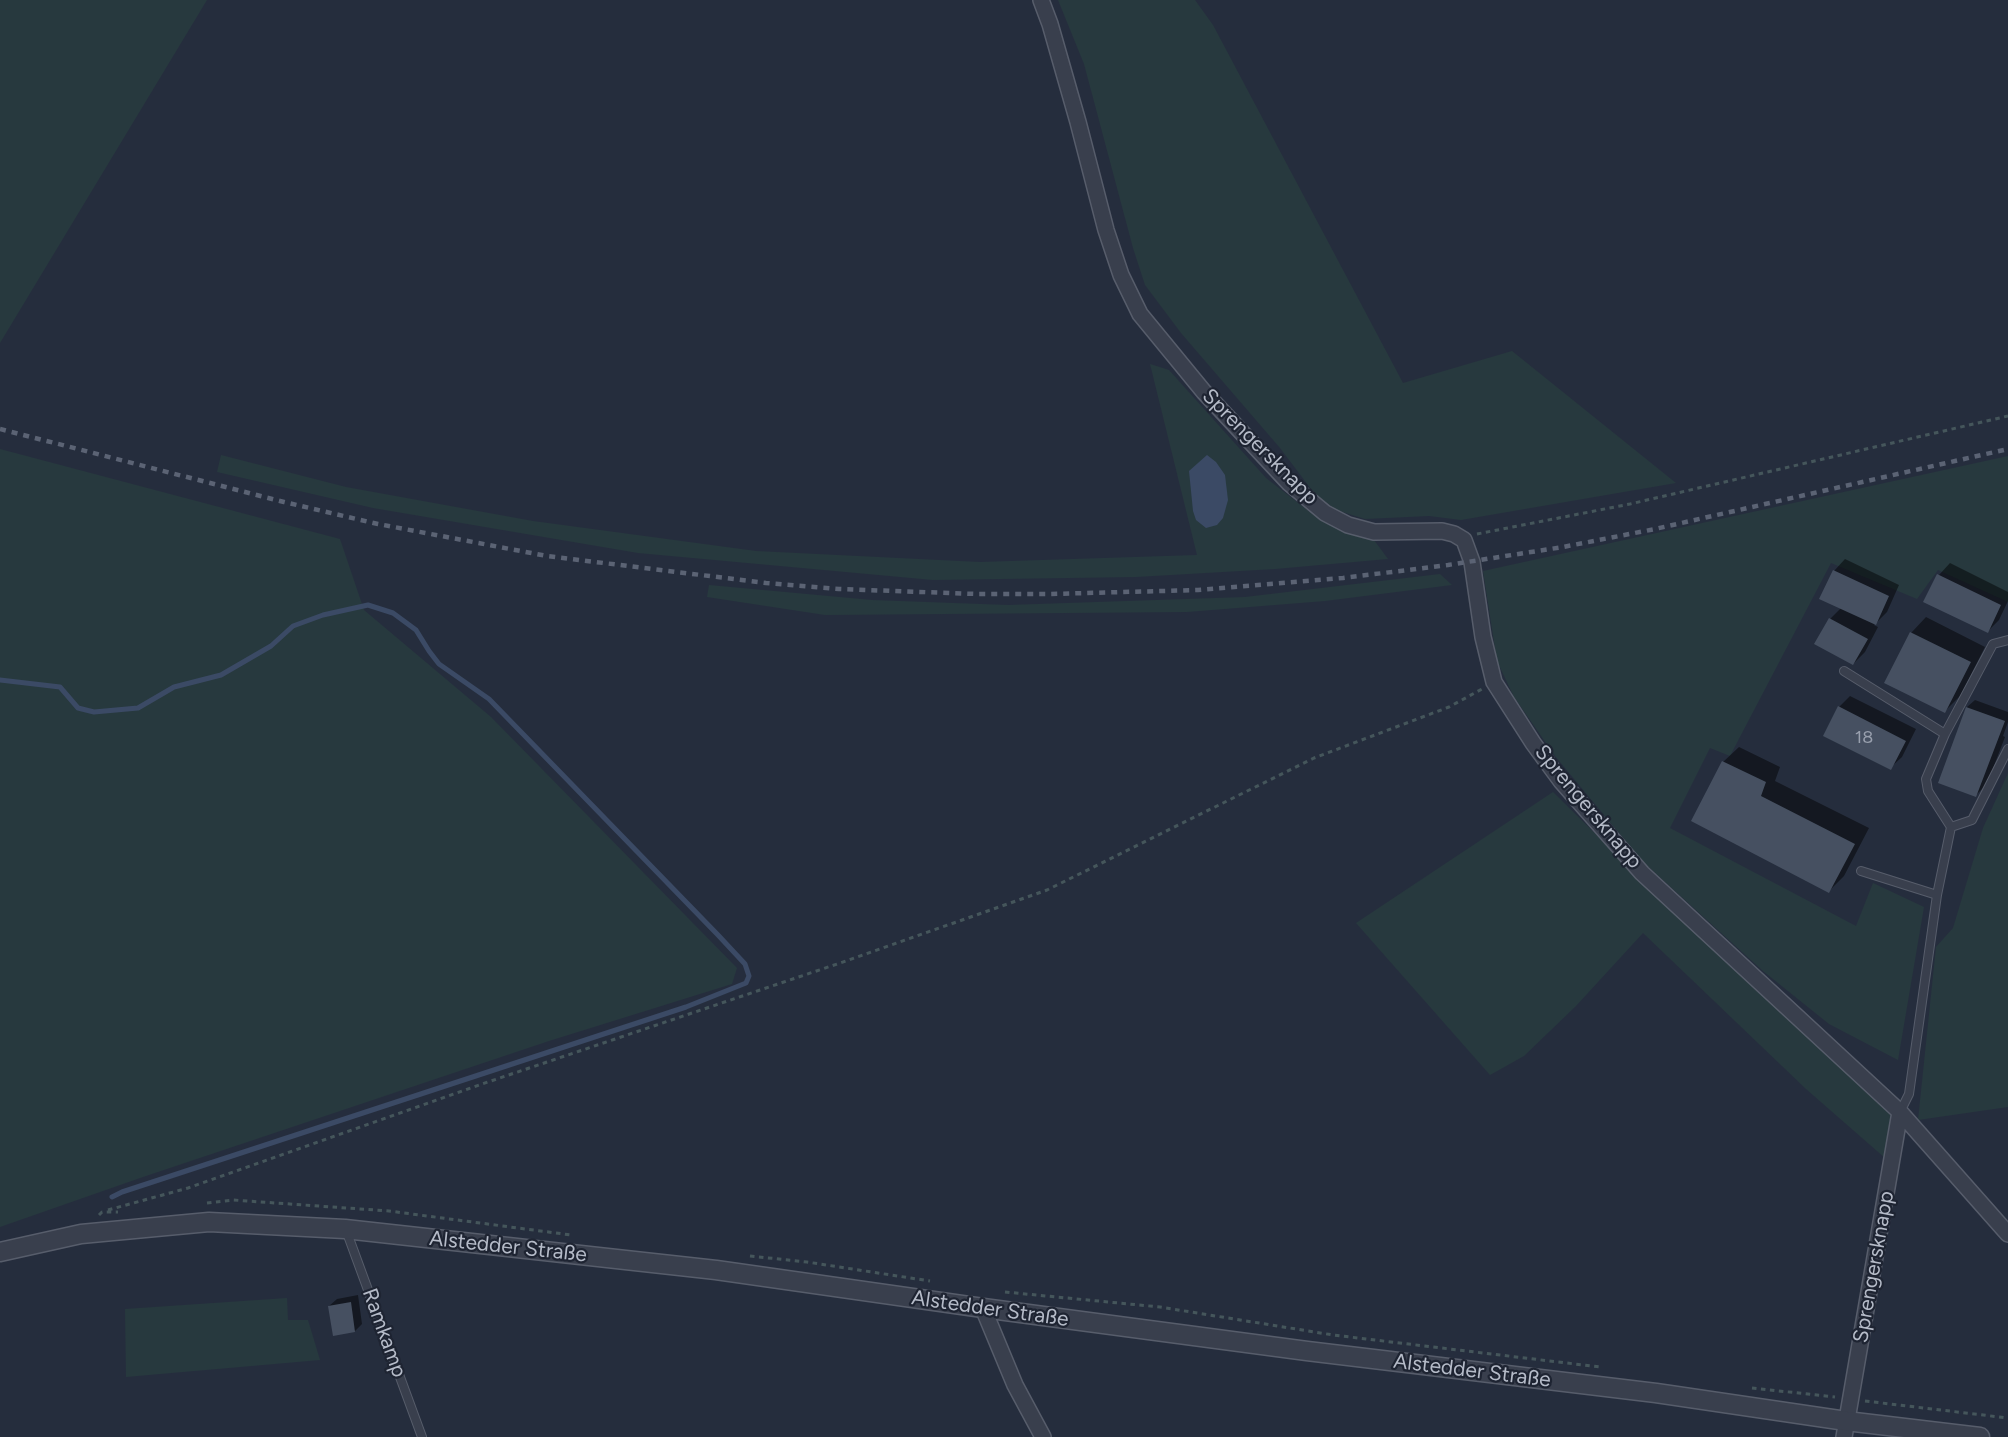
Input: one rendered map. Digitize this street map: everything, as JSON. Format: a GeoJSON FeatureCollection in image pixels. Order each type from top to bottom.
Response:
{"type":"FeatureCollection","features":[{"type":"Feature","properties":{"kind":"street","name":"Sprengersknapp"},"geometry":{"type":"LineString","coordinates":[[1041,0],[1072,100],[1106,230],[1121,275],[1140,315],[1212,401],[1289,483],[1325,513],[1348,525],[1374,532],[1442,531],[1464,540],[1472,562],[1483,637],[1494,682],[1533,743],[1562,781],[1642,873],[1900,1112],[2008,1234]]}},
{"type":"Feature","properties":{"kind":"street","name":"Sprengersknapp"},"geometry":{"type":"LineString","coordinates":[[1845,1429],[1900,1112]]}},
{"type":"Feature","properties":{"kind":"street","name":"Alstedder Straße"},"geometry":{"type":"LineString","coordinates":[[0,1252],[81,1234],[209,1222],[345,1229],[716,1270],[1307,1351],[1656,1393],[1845,1429],[1980,1437]]}},
{"type":"Feature","properties":{"kind":"street"},"geometry":{"type":"LineString","coordinates":[[982,1308],[1015,1385],[1043,1437]]}},
{"type":"Feature","properties":{"kind":"lane"},"geometry":{"type":"LineString","coordinates":[[1900,1112],[1909,1094],[1937,896],[1951,827],[1928,791],[1926,779],[1945,734],[1993,644],[2008,640]]}},
{"type":"Feature","properties":{"kind":"lane"},"geometry":{"type":"LineString","coordinates":[[1844,671],[1945,734]]}},
{"type":"Feature","properties":{"kind":"lane"},"geometry":{"type":"LineString","coordinates":[[1951,827],[1972,820],[2008,749]]}},
{"type":"Feature","properties":{"kind":"lane"},"geometry":{"type":"LineString","coordinates":[[1862,871],[1937,896]]}},
{"type":"Feature","properties":{"kind":"lane","name":"Ramkamp"},"geometry":{"type":"LineString","coordinates":[[345,1229],[422,1437]]}},
{"type":"Feature","properties":{"kind":"path"},"geometry":{"type":"LineString","coordinates":[[1464,540],[1480,532],[1630,504],[2008,416]]}},
{"type":"Feature","properties":{"kind":"path"},"geometry":{"type":"LineString","coordinates":[[102,1212],[188,1188],[482,1084],[1047,890],[1314,758],[1449,707],[1494,682]]}},
{"type":"Feature","properties":{"kind":"shaded area"},"geometry":{"type":"Polygon","coordinates":[[[0,0],[207,0],[0,343],[0,0]]]}},
{"type":"Feature","properties":{"kind":"shaded area"},"geometry":{"type":"Polygon","coordinates":[[[1058,0],[1195,0],[1213,25],[1403,383],[1512,351],[1676,483],[1461,520],[1429,516],[1365,519],[1336,510],[1314,493],[1280,448],[1181,333],[1145,285],[1084,64],[1058,0]]]}},
{"type":"Feature","properties":{"kind":"shaded area"},"geometry":{"type":"Polygon","coordinates":[[[1150,364],[1169,370],[1266,478],[1319,519],[1371,536],[1388,559],[1275,569],[1136,577],[933,580],[638,553],[373,508],[217,472],[221,455],[346,487],[533,521],[756,551],[980,562],[1197,555],[1150,364]]]}},
{"type":"Feature","properties":{"kind":"shaded area"},"geometry":{"type":"Polygon","coordinates":[[[0,449],[340,539],[364,610],[491,717],[737,968],[732,984],[549,1041],[0,1227],[0,449]]]}},
{"type":"Feature","properties":{"kind":"shaded area"},"geometry":{"type":"Polygon","coordinates":[[[2008,456],[2008,602],[1938,570],[1917,599],[1831,563],[1730,756],[1710,748],[1670,828],[1856,926],[1873,883],[1924,907],[1898,1060],[1829,1024],[1763,971],[1643,862],[1555,756],[1514,697],[1497,661],[1483,571],[2008,456]]]}},
{"type":"Feature","properties":{"kind":"shaded area"},"geometry":{"type":"Polygon","coordinates":[[[1440,574],[1452,585],[1325,601],[1187,612],[825,615],[707,597],[709,585],[872,600],[1008,605],[1245,597],[1440,574]]]}},
{"type":"Feature","properties":{"kind":"shaded area"},"geometry":{"type":"Polygon","coordinates":[[[2008,773],[2008,1107],[1918,1120],[1936,947],[1953,928],[1983,828],[2008,773]]]}},
{"type":"Feature","properties":{"kind":"shaded area"},"geometry":{"type":"Polygon","coordinates":[[[1553,792],[1669,906],[1891,1113],[1885,1158],[1806,1089],[1643,933],[1576,1006],[1524,1056],[1490,1075],[1356,923],[1553,792]]]}},
{"type":"Feature","properties":{"kind":"shaded area"},"geometry":{"type":"Polygon","coordinates":[[[287,1298],[288,1320],[308,1320],[320,1360],[126,1377],[125,1309],[287,1298]]]}},
{"type":"Feature","properties":{"kind":"water"},"geometry":{"type":"Polygon","coordinates":[[[1207,455],[1216,462],[1225,475],[1228,500],[1223,518],[1217,525],[1206,528],[1196,520],[1193,511],[1189,471],[1207,455]]]}},
{"type":"Feature","properties":{"kind":"building"},"geometry":{"type":"Polygon","coordinates":[[[1833,570],[1889,596],[1876,625],[1819,599],[1833,570]]]}},
{"type":"Feature","properties":{"kind":"building"},"geometry":{"type":"Polygon","coordinates":[[[1937,574],[2001,605],[1988,633],[1923,602],[1937,574]]]}},
{"type":"Feature","properties":{"kind":"building"},"geometry":{"type":"Polygon","coordinates":[[[1829,618],[1868,639],[1853,665],[1814,644],[1829,618]]]}},
{"type":"Feature","properties":{"kind":"building"},"geometry":{"type":"Polygon","coordinates":[[[1910,632],[1971,662],[1945,713],[1884,683],[1910,632]]]}},
{"type":"Feature","properties":{"kind":"building"},"geometry":{"type":"Polygon","coordinates":[[[1838,706],[1906,741],[1891,770],[1823,736],[1838,706]]]}},
{"type":"Feature","properties":{"kind":"building"},"geometry":{"type":"Polygon","coordinates":[[[1966,707],[2005,721],[1976,797],[1938,783],[1966,707]]]}},
{"type":"Feature","properties":{"kind":"building"},"geometry":{"type":"Polygon","coordinates":[[[1722,761],[1766,782],[1761,796],[1855,844],[1829,893],[1691,821],[1722,761]]]}},
{"type":"Feature","properties":{"kind":"building"},"geometry":{"type":"Polygon","coordinates":[[[351,1302],[355,1332],[333,1336],[328,1306],[351,1302]]]}},
{"type":"Feature","properties":{"kind":"waterway"},"geometry":{"type":"LineString","coordinates":[[0,680],[60,687],[78,708],[94,712],[138,708],[174,687],[221,675],[271,646],[293,626],[323,615],[368,605],[393,613],[416,630],[439,664],[489,699],[718,935],[745,964],[749,976],[746,983],[686,1007],[112,1197]]}},
{"type":"Feature","properties":{"kind":"railway"},"geometry":{"type":"LineString","coordinates":[[0,429],[378,524],[547,556],[766,583],[839,589],[977,594],[1198,590],[1343,578],[1448,565],[1563,547],[1655,529],[2008,449]]}}]}
